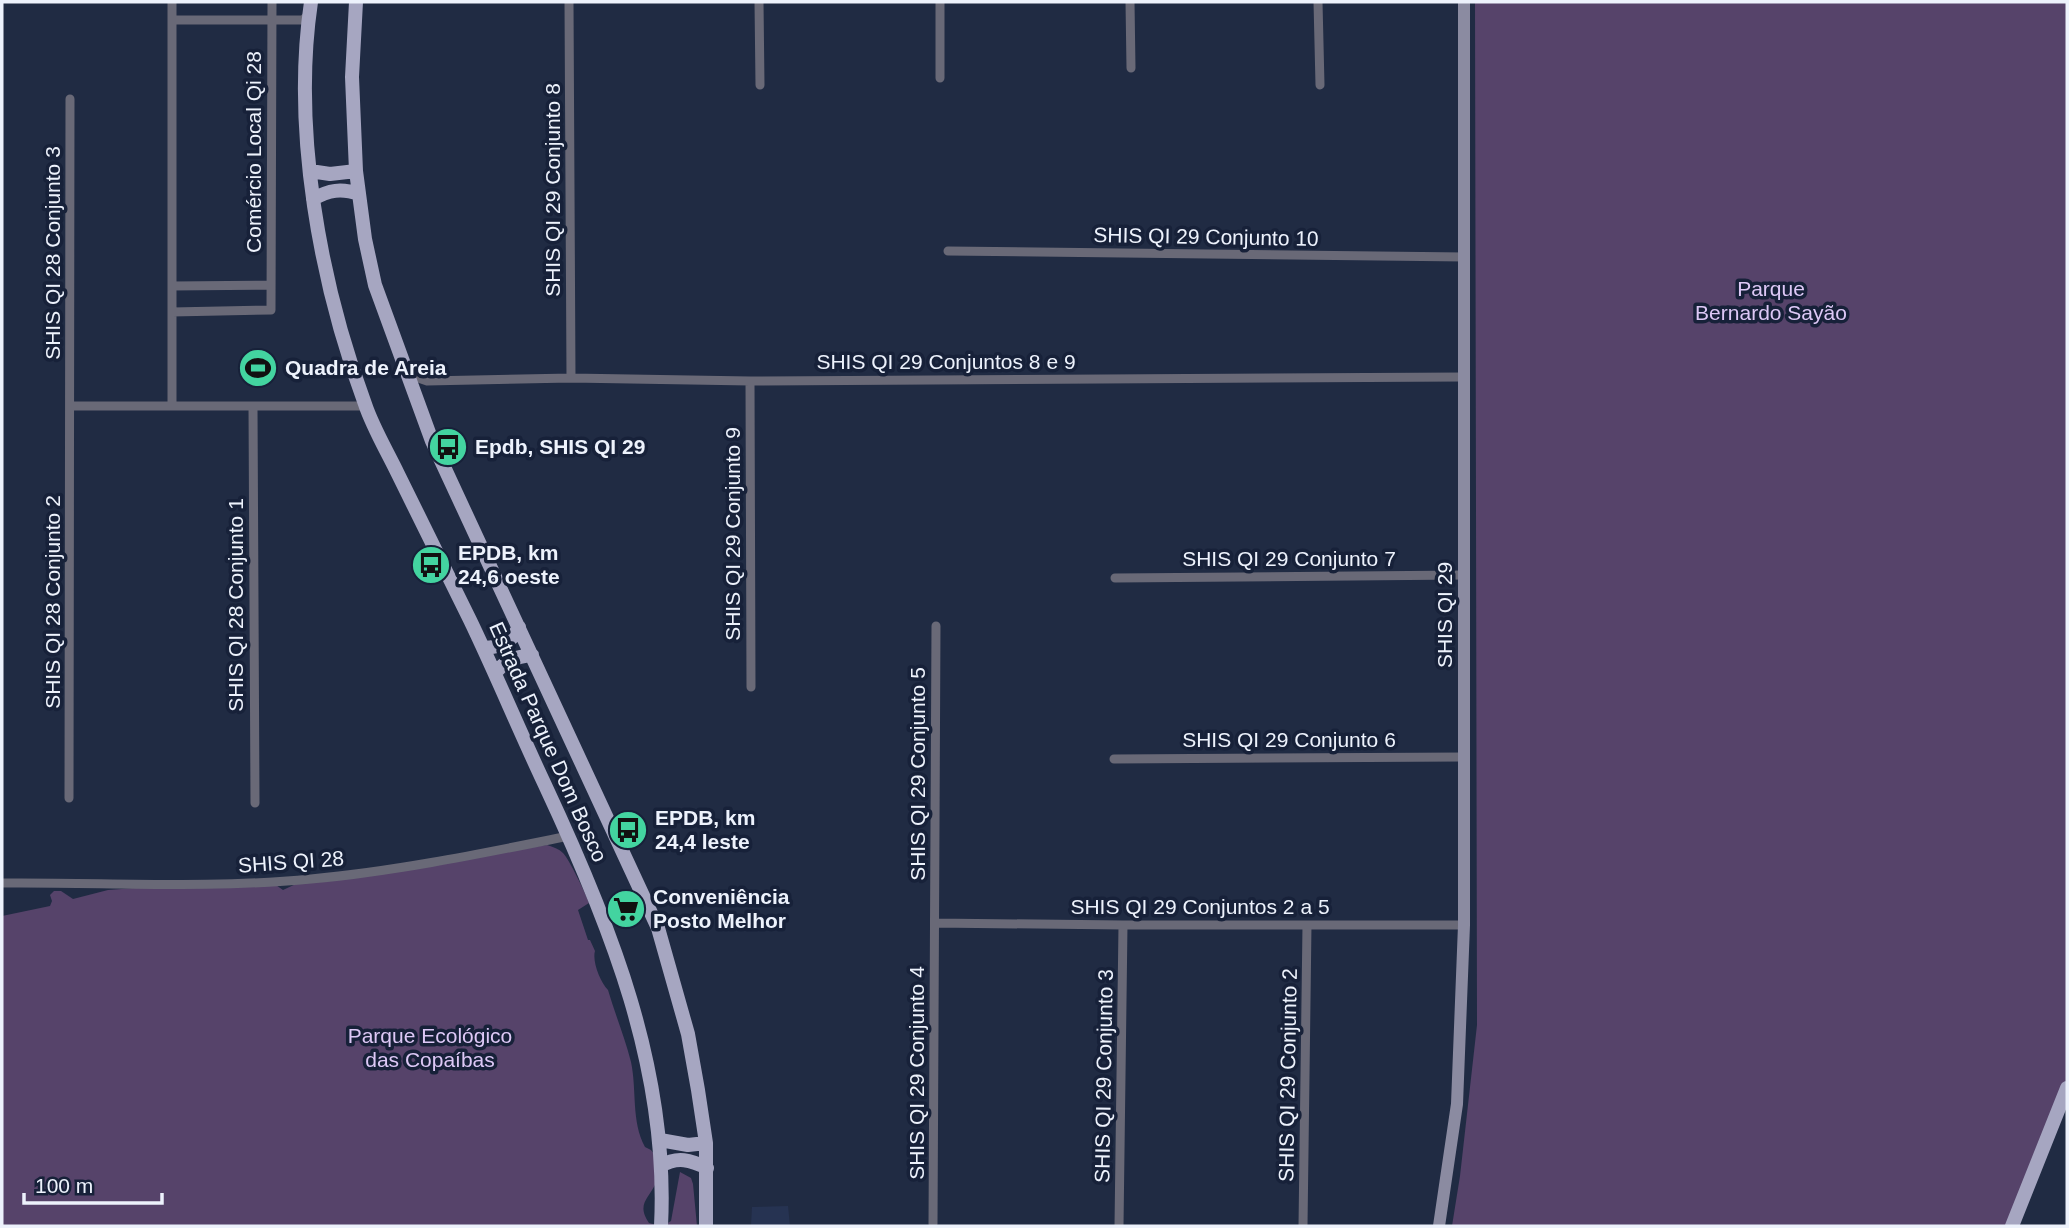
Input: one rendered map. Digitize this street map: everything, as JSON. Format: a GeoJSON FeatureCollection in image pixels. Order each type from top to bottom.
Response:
{"type":"FeatureCollection","features":[{"type":"Feature","properties":{"kind":"main road","name":"Estrada Parque Dom Bosco"},"geometry":{"type":"LineString","coordinates":[[356,2],[352,77],[356,171],[375,285],[432,441],[658,928],[688,1034],[706,1143],[706,1226]]}},
{"type":"Feature","properties":{"kind":"main road","name":"Estrada Parque Dom Bosco"},"geometry":{"type":"LineString","coordinates":[[308,15],[306,99],[310,171],[321,255],[339,325],[365,406],[484,648],[607,926],[635,1011],[649,1067],[660,1140],[661,1226]]}},
{"type":"Feature","properties":{"kind":"main road"},"geometry":{"type":"LineString","coordinates":[[310,171],[330,174],[356,171]]}},
{"type":"Feature","properties":{"kind":"main road"},"geometry":{"type":"LineString","coordinates":[[313,199],[336,190],[359,194]]}},
{"type":"Feature","properties":{"kind":"main road"},"geometry":{"type":"LineString","coordinates":[[484,648],[498,647],[509,642],[519,627]]}},
{"type":"Feature","properties":{"kind":"main road"},"geometry":{"type":"LineString","coordinates":[[495,673],[514,657],[532,655]]}},
{"type":"Feature","properties":{"kind":"main road"},"geometry":{"type":"LineString","coordinates":[[2012,1226],[2067,1088]]}},
{"type":"Feature","properties":{"kind":"main road"},"geometry":{"type":"LineString","coordinates":[[660,1140],[688,1145],[706,1143]]}},
{"type":"Feature","properties":{"kind":"main road"},"geometry":{"type":"LineString","coordinates":[[661,1166],[668,1161],[685,1159],[707,1168]]}},
{"type":"Feature","properties":{"kind":"street"},"geometry":{"type":"LineString","coordinates":[[172,2],[172,406]]}},
{"type":"Feature","properties":{"kind":"street","name":"Comércio Local Qi 28"},"geometry":{"type":"LineString","coordinates":[[172,312],[271,310],[272,2]]}},
{"type":"Feature","properties":{"kind":"street","name":"SHIS QI 29 Conjunto 8"},"geometry":{"type":"LineString","coordinates":[[569,2],[572,379]]}},
{"type":"Feature","properties":{"kind":"street"},"geometry":{"type":"LineString","coordinates":[[759,2],[760,85]]}},
{"type":"Feature","properties":{"kind":"street"},"geometry":{"type":"LineString","coordinates":[[940,2],[940,78]]}},
{"type":"Feature","properties":{"kind":"street"},"geometry":{"type":"LineString","coordinates":[[1130,2],[1131,68]]}},
{"type":"Feature","properties":{"kind":"street"},"geometry":{"type":"LineString","coordinates":[[1318,2],[1320,85]]}},
{"type":"Feature","properties":{"kind":"street","name":"SHIS QI 29"},"geometry":{"type":"LineString","coordinates":[[1438,1226],[1457,1104],[1464,925],[1464,2]]}},
{"type":"Feature","properties":{"kind":"street"},"geometry":{"type":"LineString","coordinates":[[172,20],[308,15]]}},
{"type":"Feature","properties":{"kind":"street","name":"SHIS QI 28 Conjunto 3"},"geometry":{"type":"LineString","coordinates":[[70,99],[71,406]]}},
{"type":"Feature","properties":{"kind":"street","name":"SHIS QI 29 Conjunto 10"},"geometry":{"type":"LineString","coordinates":[[948,251],[1465,257]]}},
{"type":"Feature","properties":{"kind":"street"},"geometry":{"type":"LineString","coordinates":[[172,286],[271,285]]}},
{"type":"Feature","properties":{"kind":"street","name":"SHIS QI 29 Conjuntos 8 e 9"},"geometry":{"type":"LineString","coordinates":[[406,374],[427,382],[572,379],[750,381],[1464,377]]}},
{"type":"Feature","properties":{"kind":"street","name":"SHIS QI 29 Conjunto 9"},"geometry":{"type":"LineString","coordinates":[[750,381],[751,687]]}},
{"type":"Feature","properties":{"kind":"street"},"geometry":{"type":"LineString","coordinates":[[414,393],[427,382]]}},
{"type":"Feature","properties":{"kind":"street"},"geometry":{"type":"LineString","coordinates":[[71,406],[365,406]]}},
{"type":"Feature","properties":{"kind":"street","name":"SHIS QI 28 Conjunto 2"},"geometry":{"type":"LineString","coordinates":[[69,798],[71,406]]}},
{"type":"Feature","properties":{"kind":"street","name":"SHIS QI 28 Conjunto 1"},"geometry":{"type":"LineString","coordinates":[[253,406],[255,803]]}},
{"type":"Feature","properties":{"kind":"street","name":"SHIS QI 29 Conjunto 7"},"geometry":{"type":"LineString","coordinates":[[1115,578],[1464,575]]}},
{"type":"Feature","properties":{"kind":"street","name":"SHIS QI 29 Conjunto 5"},"geometry":{"type":"LineString","coordinates":[[935,923],[936,626]]}},
{"type":"Feature","properties":{"kind":"street","name":"SHIS QI 29 Conjunto 6"},"geometry":{"type":"LineString","coordinates":[[1114,759],[1464,757]]}},
{"type":"Feature","properties":{"kind":"street","name":"SHIS QI 28"},"geometry":{"type":"LineString","coordinates":[[5,884],[198,885],[309,880],[451,860],[569,836]]}},
{"type":"Feature","properties":{"kind":"street","name":"SHIS QI 29 Conjuntos 2 a 5"},"geometry":{"type":"LineString","coordinates":[[935,923],[1464,925]]}},
{"type":"Feature","properties":{"kind":"street","name":"SHIS QI 29 Conjunto 4"},"geometry":{"type":"LineString","coordinates":[[933,1224],[935,923]]}},
{"type":"Feature","properties":{"kind":"street","name":"SHIS QI 29 Conjunto 3"},"geometry":{"type":"LineString","coordinates":[[1119,1226],[1123,925]]}},
{"type":"Feature","properties":{"kind":"street","name":"SHIS QI 29 Conjunto 2"},"geometry":{"type":"LineString","coordinates":[[1303,1226],[1307,925]]}},
{"type":"Feature","properties":{"kind":"shaded area"},"geometry":{"type":"Polygon","coordinates":[[[788,1206],[790,1226],[751,1226],[752,1207],[788,1206]]]}},
{"type":"Feature","properties":{"kind":"green space","name":"Parque Bernardo Sayão"},"geometry":{"type":"Polygon","coordinates":[[[1475,2],[2067,2],[2067,1096],[2015,1226],[1452,1226],[1477,1025],[1475,2]]]}},
{"type":"Feature","properties":{"kind":"green space","name":"Parque Ecológico das Copaíbas"},"geometry":{"type":"Polygon","coordinates":[[[547,845],[560,850],[566,857],[589,903],[578,910],[588,940],[595,951],[597,971],[608,990],[629,1053],[641,1137],[645,1147],[651,1150],[659,1161],[656,1182],[644,1203],[645,1217],[649,1223],[655,1224],[671,1221],[680,1172],[691,1178],[693,1184],[697,1226],[2,1226],[2,916],[50,906],[50,895],[54,891],[61,891],[73,899],[108,890],[189,884],[273,883],[283,890],[298,883],[547,845]]]}},
{"type":"Feature","properties":{"kind":"place","name":"Quadra de Areia"},"geometry":{"type":"Point","coordinates":[258,368]}},
{"type":"Feature","properties":{"kind":"place","name":"Epdb, SHIS QI 29"},"geometry":{"type":"Point","coordinates":[448,447]}},
{"type":"Feature","properties":{"kind":"place","name":"EPDB, km 24,6 oeste"},"geometry":{"type":"Point","coordinates":[431,565]}},
{"type":"Feature","properties":{"kind":"place","name":"EPDB, km 24,4 leste"},"geometry":{"type":"Point","coordinates":[628,830]}},
{"type":"Feature","properties":{"kind":"place","name":"Conveniência Posto Melhor"},"geometry":{"type":"Point","coordinates":[626,909]}}]}
